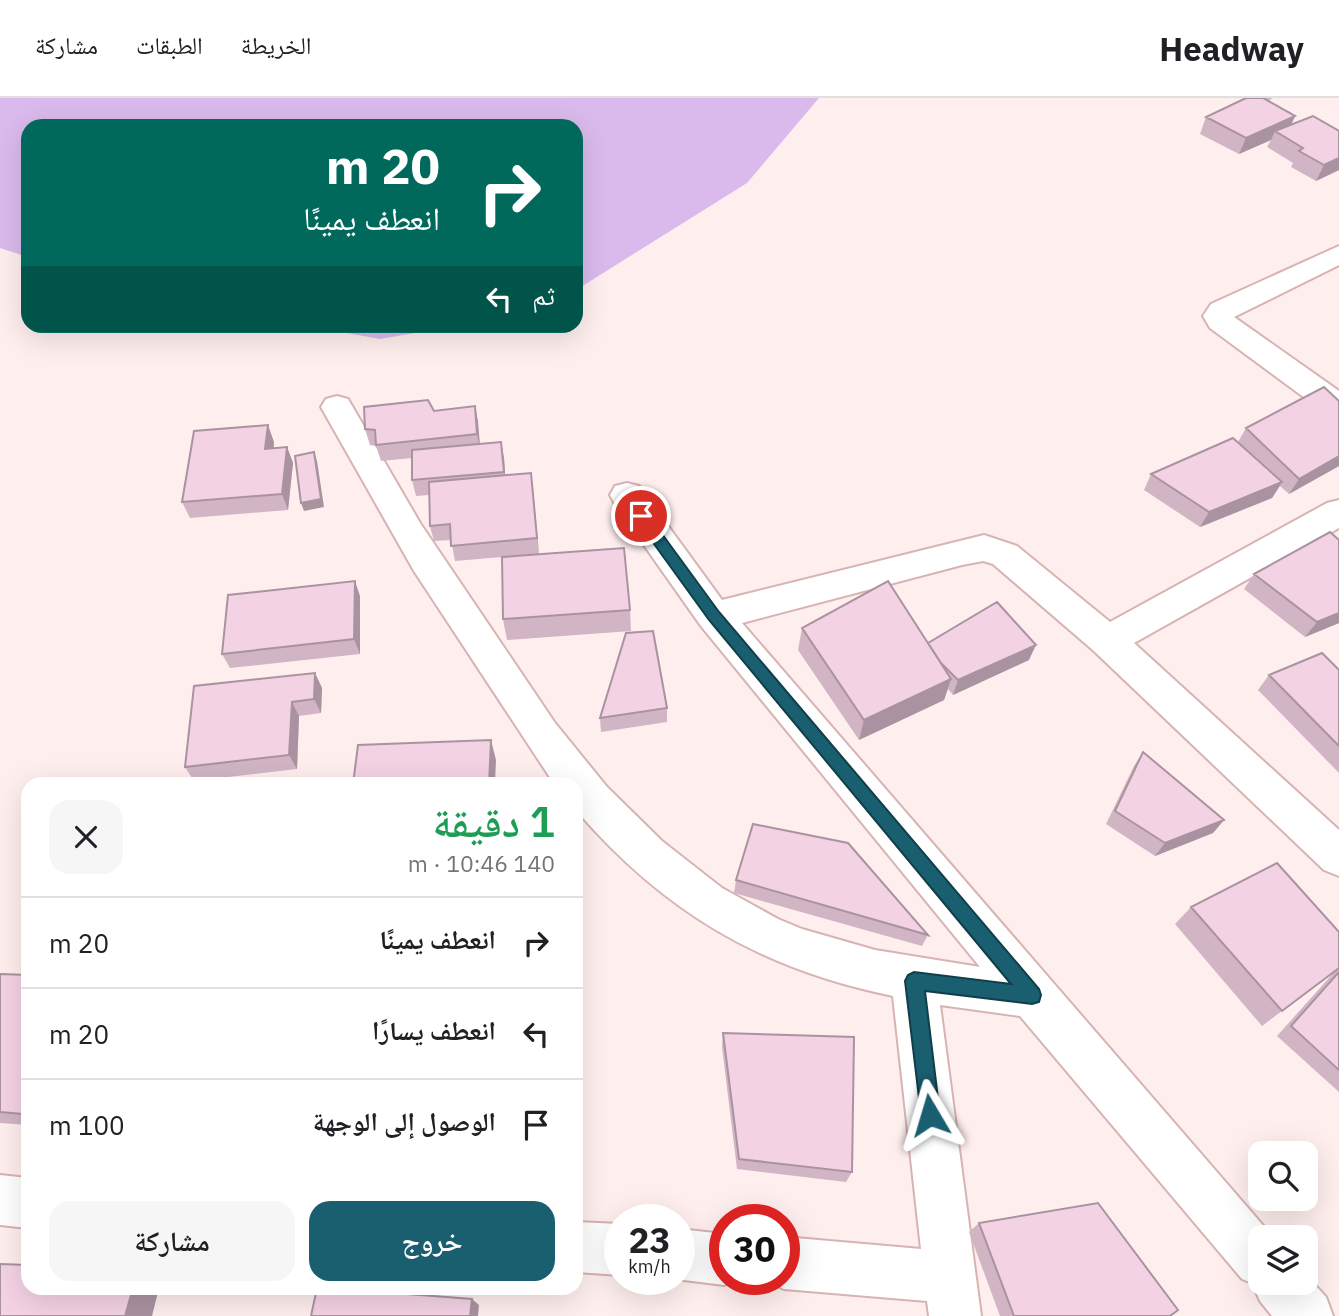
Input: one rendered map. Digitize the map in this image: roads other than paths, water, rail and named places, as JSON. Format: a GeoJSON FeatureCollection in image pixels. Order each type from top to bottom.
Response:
{"type":"FeatureCollection","features":[{"type":"Feature","properties":{"kind":"street"},"geometry":{"type":"LineString","coordinates":[[1335,261],[1221,311],[1218,316],[1220,321],[1339,407]]}},
{"type":"Feature","properties":{"kind":"street"},"geometry":{"type":"LineString","coordinates":[[337,407],[417,550],[573,777]]}},
{"type":"Feature","properties":{"kind":"street"},"geometry":{"type":"LineString","coordinates":[[627,495],[714,616],[1248,1247]]}},
{"type":"Feature","properties":{"kind":"street"},"geometry":{"type":"LineString","coordinates":[[1107,642],[1339,512]]}},
{"type":"Feature","properties":{"kind":"street"},"geometry":{"type":"LineString","coordinates":[[714,616],[962,552],[984,548],[1005,555],[1024,568],[1107,642],[1337,852]]}},
{"type":"Feature","properties":{"kind":"street"},"geometry":{"type":"LineString","coordinates":[[583,789],[661,868],[727,915],[808,953],[914,981],[1032,995]]}},
{"type":"Feature","properties":{"kind":"street"},"geometry":{"type":"LineString","coordinates":[[800,1267],[953,1296],[914,981]]}},
{"type":"Feature","properties":{"kind":"street"},"geometry":{"type":"LineString","coordinates":[[0,1200],[21,1202]]}},
{"type":"Feature","properties":{"kind":"street"},"geometry":{"type":"LineString","coordinates":[[583,1247],[604,1249]]}},
{"type":"Feature","properties":{"kind":"street"},"geometry":{"type":"LineString","coordinates":[[1289,1295],[1307,1316]]}}]}
